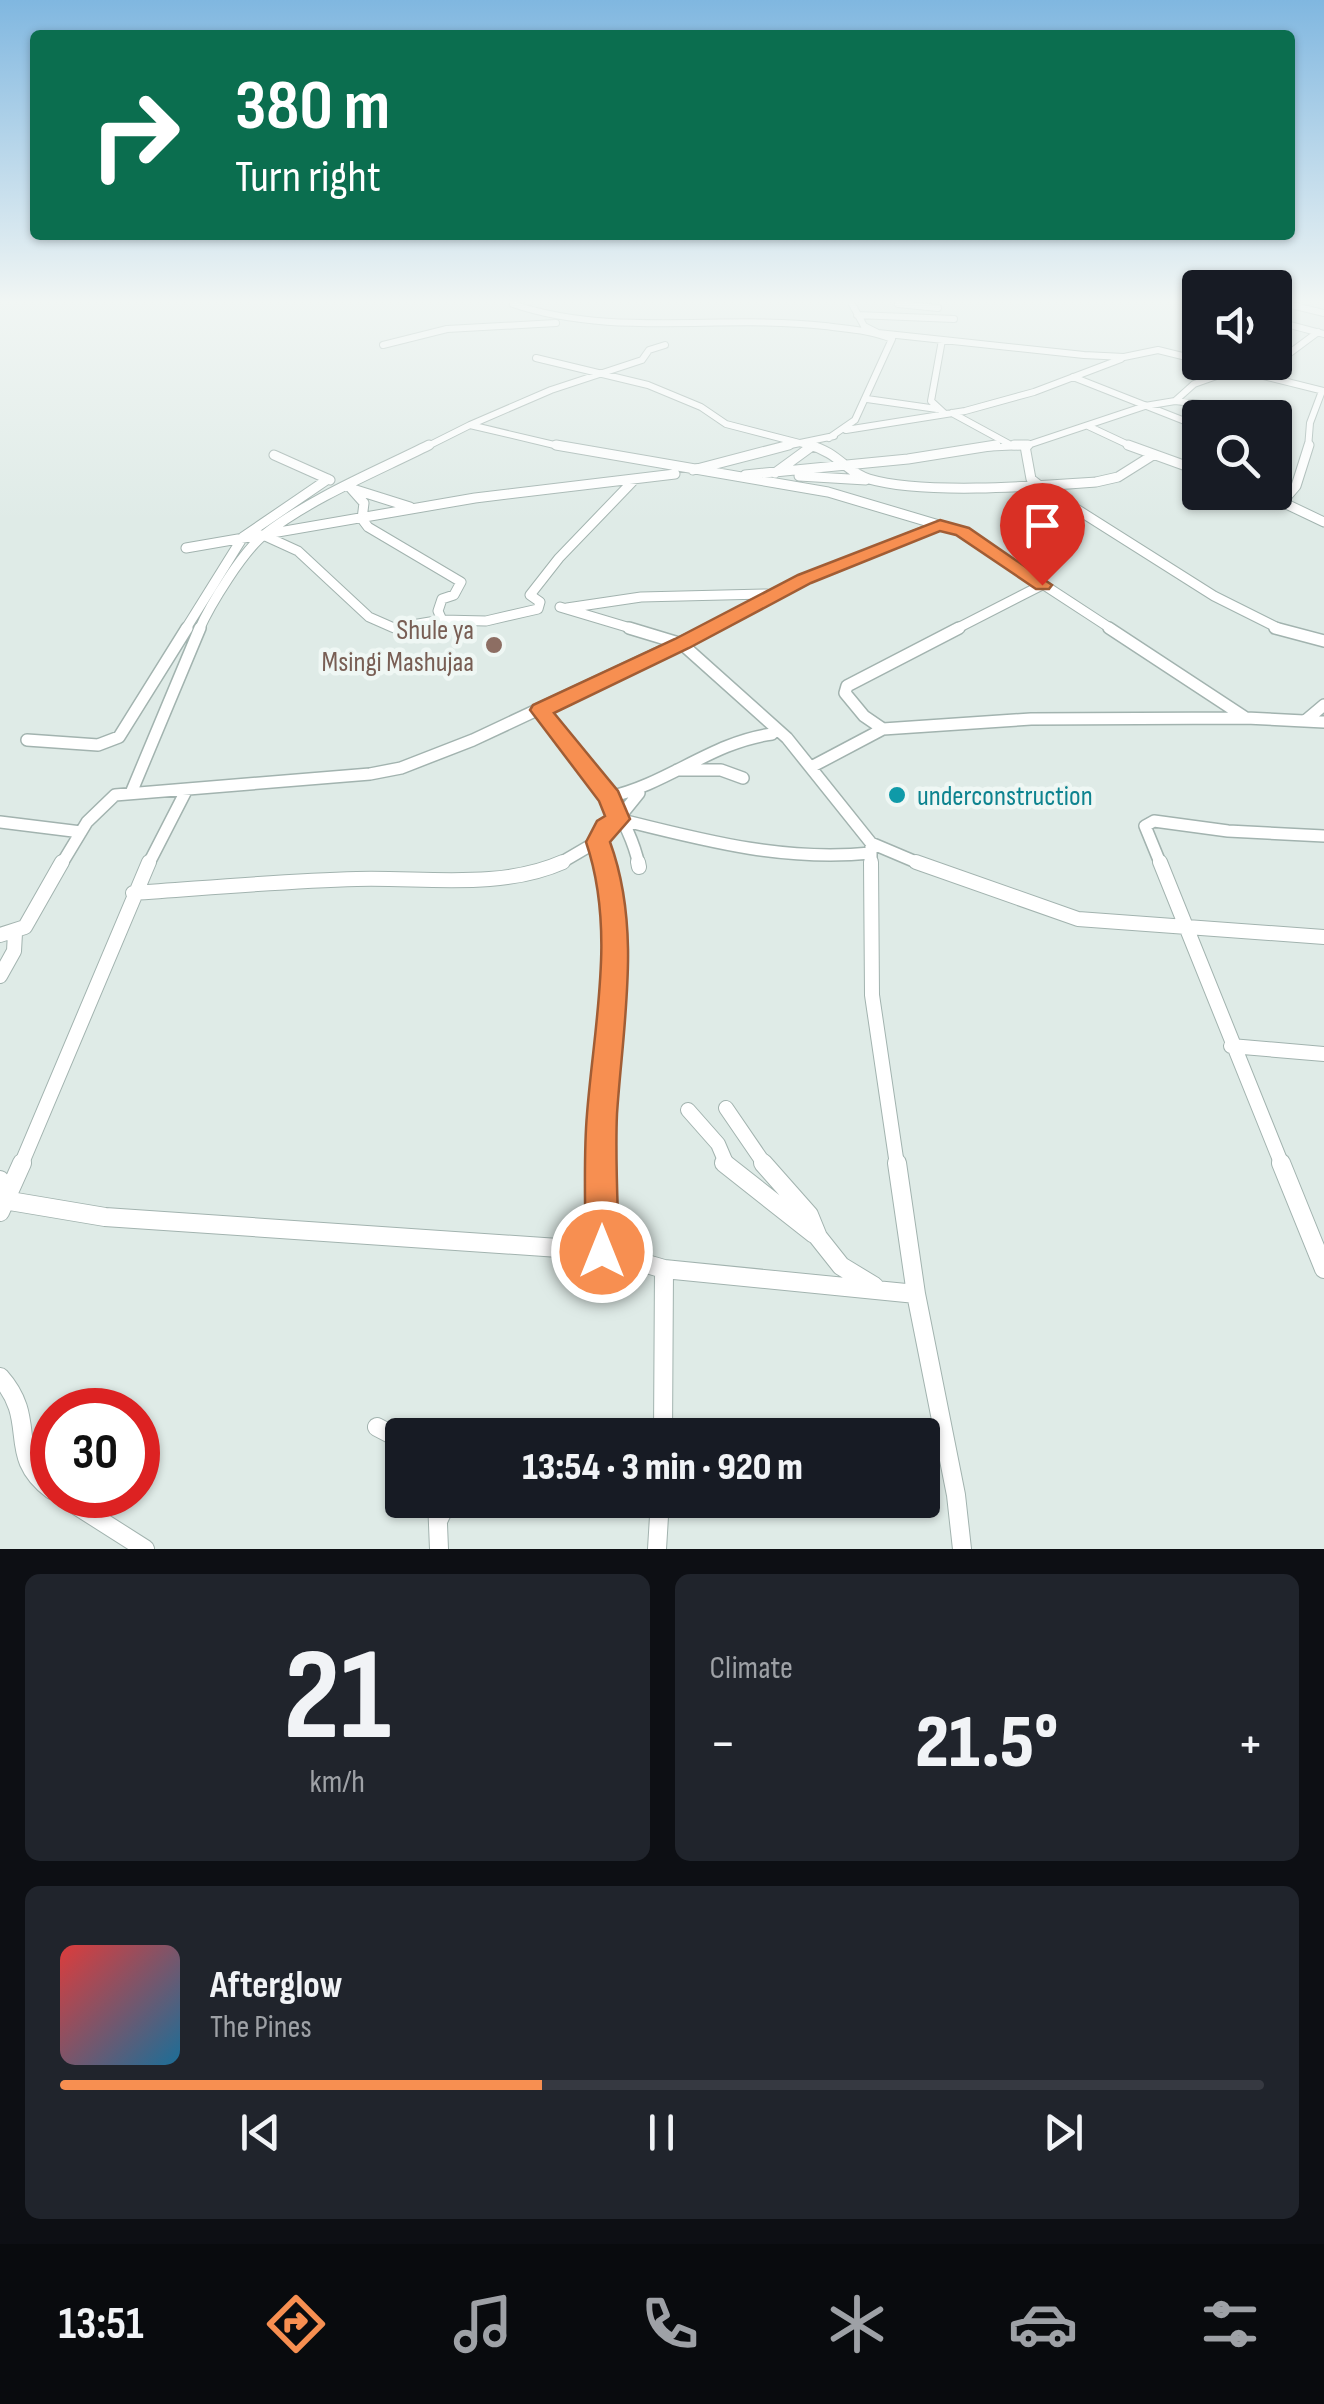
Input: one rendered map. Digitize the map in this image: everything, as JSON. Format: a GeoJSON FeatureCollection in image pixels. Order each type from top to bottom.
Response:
{"type":"FeatureCollection","features":[{"type":"Feature","properties":{"kind":"street"},"geometry":{"type":"LineString","coordinates":[[131,793],[202,623],[247,553],[264,536],[348,485],[470,424],[594,376]]}},
{"type":"Feature","properties":{"kind":"street"},"geometry":{"type":"LineString","coordinates":[[610,376],[670,392],[726,424],[840,454],[869,480]]}},
{"type":"Feature","properties":{"kind":"street"},"geometry":{"type":"LineString","coordinates":[[846,430],[861,414],[873,376]]}},
{"type":"Feature","properties":{"kind":"street"},"geometry":{"type":"LineString","coordinates":[[935,376],[931,401],[944,412]]}},
{"type":"Feature","properties":{"kind":"street"},"geometry":{"type":"LineString","coordinates":[[775,473],[846,430],[1034,392],[1073,377],[1182,420]]}},
{"type":"Feature","properties":{"kind":"street"},"geometry":{"type":"LineString","coordinates":[[1175,401],[1203,380]]}},
{"type":"Feature","properties":{"kind":"street"},"geometry":{"type":"LineString","coordinates":[[1272,380],[1323,391],[1292,491]]}},
{"type":"Feature","properties":{"kind":"street"},"geometry":{"type":"LineString","coordinates":[[867,399],[944,412],[1019,445],[1031,479],[1038,485],[1214,596],[1270,624],[1323,642]]}},
{"type":"Feature","properties":{"kind":"street"},"geometry":{"type":"LineString","coordinates":[[719,476],[1019,445],[1145,406],[1182,402]]}},
{"type":"Feature","properties":{"kind":"street"},"geometry":{"type":"LineString","coordinates":[[470,424],[524,440],[688,472],[828,492],[962,532],[1246,718]]}},
{"type":"Feature","properties":{"kind":"street"},"geometry":{"type":"LineString","coordinates":[[1088,426],[1182,466]]}},
{"type":"Feature","properties":{"kind":"street"},"geometry":{"type":"LineString","coordinates":[[186,548],[414,508],[688,472],[834,436]]}},
{"type":"Feature","properties":{"kind":"street"},"geometry":{"type":"LineString","coordinates":[[274,456],[372,497],[414,508]]}},
{"type":"Feature","properties":{"kind":"street"},"geometry":{"type":"LineString","coordinates":[[775,473],[1038,485],[1110,480],[1153,456]]}},
{"type":"Feature","properties":{"kind":"street"},"geometry":{"type":"LineString","coordinates":[[27,740],[98,745],[119,736],[243,537],[328,479]]}},
{"type":"Feature","properties":{"kind":"street"},"geometry":{"type":"LineString","coordinates":[[264,536],[298,551],[369,617],[394,628],[442,620],[486,621],[538,609],[540,602],[530,595],[559,558],[635,479]]}},
{"type":"Feature","properties":{"kind":"street"},"geometry":{"type":"LineString","coordinates":[[348,485],[364,503],[362,519],[368,527],[461,582],[454,595],[442,599],[438,610],[442,620]]}},
{"type":"Feature","properties":{"kind":"street"},"geometry":{"type":"LineString","coordinates":[[1292,504],[1324,522]]}},
{"type":"Feature","properties":{"kind":"street"},"geometry":{"type":"LineString","coordinates":[[0,976],[14,951],[8,934],[33,915],[81,832],[104,803],[115,796],[401,768],[540,710],[682,644],[776,594],[940,525]]}},
{"type":"Feature","properties":{"kind":"street"},"geometry":{"type":"LineString","coordinates":[[883,729],[849,700],[844,689],[847,686],[1042,585]]}},
{"type":"Feature","properties":{"kind":"street"},"geometry":{"type":"LineString","coordinates":[[776,594],[636,599],[563,608],[682,644],[787,738],[871,848],[872,995],[916,1294],[956,1495],[962,1549]]}},
{"type":"Feature","properties":{"kind":"street"},"geometry":{"type":"LineString","coordinates":[[1305,721],[1324,705]]}},
{"type":"Feature","properties":{"kind":"street"},"geometry":{"type":"LineString","coordinates":[[540,710],[610,797],[638,856],[639,868]]}},
{"type":"Feature","properties":{"kind":"street"},"geometry":{"type":"LineString","coordinates":[[812,766],[883,729],[1031,719],[1246,718],[1324,722]]}},
{"type":"Feature","properties":{"kind":"street"},"geometry":{"type":"LineString","coordinates":[[133,892],[354,879],[500,878],[543,871],[598,842],[606,827],[618,819],[639,793],[673,770],[744,735],[772,734]]}},
{"type":"Feature","properties":{"kind":"street"},"geometry":{"type":"LineString","coordinates":[[673,770],[721,770],[743,778]]}},
{"type":"Feature","properties":{"kind":"street"},"geometry":{"type":"LineString","coordinates":[[2,1206],[68,1060],[133,892],[187,789]]}},
{"type":"Feature","properties":{"kind":"street"},"geometry":{"type":"LineString","coordinates":[[610,797],[639,793]]}},
{"type":"Feature","properties":{"kind":"street"},"geometry":{"type":"LineString","coordinates":[[618,819],[793,857],[843,858],[871,848],[1078,919],[1324,937]]}},
{"type":"Feature","properties":{"kind":"street"},"geometry":{"type":"LineString","coordinates":[[0,822],[81,832]]}},
{"type":"Feature","properties":{"kind":"street"},"geometry":{"type":"LineString","coordinates":[[1324,836],[1148,822],[1146,830],[1324,1269]]}},
{"type":"Feature","properties":{"kind":"street"},"geometry":{"type":"LineString","coordinates":[[598,842],[609,872],[614,908],[615,970],[602,1118],[602,1252]]}},
{"type":"Feature","properties":{"kind":"street"},"geometry":{"type":"LineString","coordinates":[[1231,1046],[1324,1054]]}},
{"type":"Feature","properties":{"kind":"street"},"geometry":{"type":"LineString","coordinates":[[726,1108],[760,1159],[808,1215],[818,1237],[840,1266],[881,1290]]}},
{"type":"Feature","properties":{"kind":"street"},"geometry":{"type":"LineString","coordinates":[[688,1110],[718,1144],[723,1162],[818,1237]]}},
{"type":"Feature","properties":{"kind":"street"},"geometry":{"type":"LineString","coordinates":[[0,1180],[2,1206]]}},
{"type":"Feature","properties":{"kind":"street"},"geometry":{"type":"LineString","coordinates":[[2,1206],[105,1217],[602,1252],[664,1269],[916,1294]]}},
{"type":"Feature","properties":{"kind":"street"},"geometry":{"type":"LineString","coordinates":[[663,1418],[664,1269]]}},
{"type":"Feature","properties":{"kind":"street"},"geometry":{"type":"LineString","coordinates":[[0,1377],[15,1395],[22,1412],[20,1438],[30,1467]]}},
{"type":"Feature","properties":{"kind":"street"},"geometry":{"type":"LineString","coordinates":[[377,1427],[385,1431]]}},
{"type":"Feature","properties":{"kind":"street"},"geometry":{"type":"LineString","coordinates":[[96,1518],[145,1549]]}},
{"type":"Feature","properties":{"kind":"street"},"geometry":{"type":"LineString","coordinates":[[437,1518],[439,1549]]}},
{"type":"Feature","properties":{"kind":"street"},"geometry":{"type":"LineString","coordinates":[[437,1522],[439,1518]]}},
{"type":"Feature","properties":{"kind":"street"},"geometry":{"type":"LineString","coordinates":[[658,1549],[659,1518]]}},
{"type":"Feature","properties":{"kind":"place","name":"Shule ya Msingi Mashujaa"},"geometry":{"type":"Point","coordinates":[494,645]}},
{"type":"Feature","properties":{"kind":"place","name":"underconstruction"},"geometry":{"type":"Point","coordinates":[897,795]}},
{"type":"Feature","properties":{"kind":"route"},"geometry":{"type":"LineString","coordinates":[[602,1252],[602,1118],[615,970],[614,908],[609,872],[598,842],[606,827],[618,819],[610,797],[540,710],[682,644],[805,579],[940,525],[962,532],[1042,585]]}}]}
